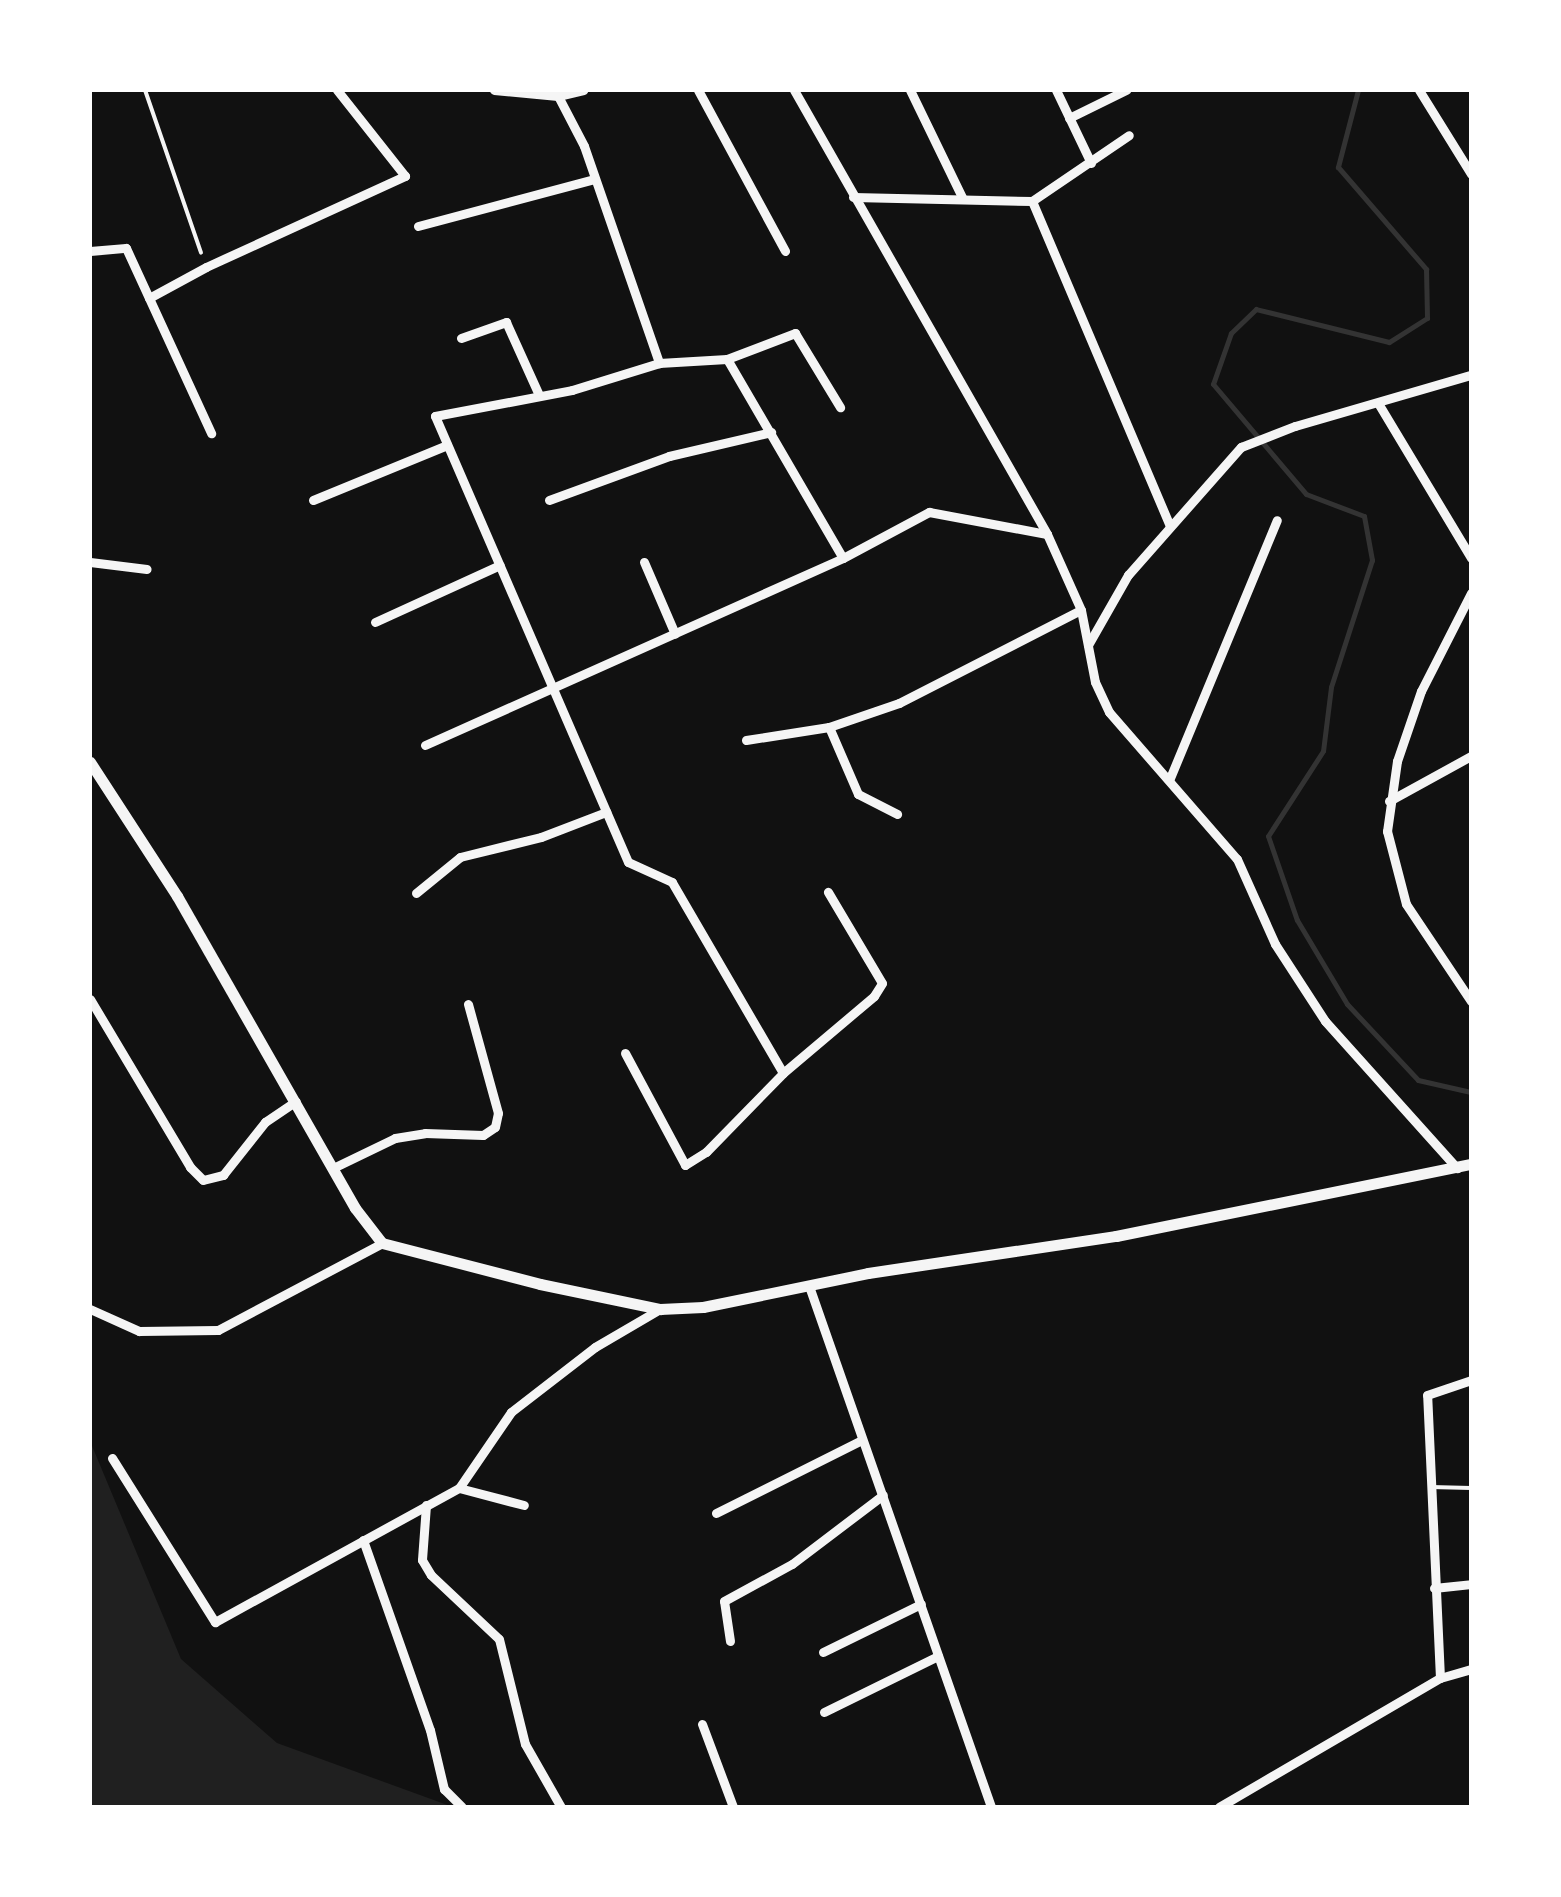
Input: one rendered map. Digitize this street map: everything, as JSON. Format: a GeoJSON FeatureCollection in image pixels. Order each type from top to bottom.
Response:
{"type":"FeatureCollection","features":[{"type":"Feature","properties":{"kind":"street"},"geometry":{"type":"LineString","coordinates":[[149,298],[206,267],[405,176],[337,90]]}},
{"type":"Feature","properties":{"kind":"street"},"geometry":{"type":"LineString","coordinates":[[494,90],[558,96],[583,90]]}},
{"type":"Feature","properties":{"kind":"street"},"geometry":{"type":"LineString","coordinates":[[698,90],[786,252]]}},
{"type":"Feature","properties":{"kind":"street"},"geometry":{"type":"LineString","coordinates":[[794,90],[1046,534],[1081,610],[1095,682],[1109,712],[1237,859],[1274,944],[1325,1022],[1456,1168]]}},
{"type":"Feature","properties":{"kind":"street"},"geometry":{"type":"LineString","coordinates":[[910,90],[964,199]]}},
{"type":"Feature","properties":{"kind":"street"},"geometry":{"type":"LineString","coordinates":[[1056,90],[1091,163]]}},
{"type":"Feature","properties":{"kind":"street"},"geometry":{"type":"LineString","coordinates":[[1070,118],[1126,90]]}},
{"type":"Feature","properties":{"kind":"street"},"geometry":{"type":"LineString","coordinates":[[1419,90],[1471,174]]}},
{"type":"Feature","properties":{"kind":"street"},"geometry":{"type":"LineString","coordinates":[[558,96],[595,179],[659,362]]}},
{"type":"Feature","properties":{"kind":"street"},"geometry":{"type":"LineString","coordinates":[[853,197],[1032,201],[1129,135]]}},
{"type":"Feature","properties":{"kind":"street"},"geometry":{"type":"LineString","coordinates":[[418,226],[595,179]]}},
{"type":"Feature","properties":{"kind":"street"},"geometry":{"type":"LineString","coordinates":[[1032,201],[1170,526]]}},
{"type":"Feature","properties":{"kind":"street"},"geometry":{"type":"LineString","coordinates":[[90,251],[126,248],[211,433]]}},
{"type":"Feature","properties":{"kind":"street"},"geometry":{"type":"LineString","coordinates":[[461,338],[506,322],[539,395]]}},
{"type":"Feature","properties":{"kind":"street"},"geometry":{"type":"LineString","coordinates":[[783,1073],[672,882],[628,862],[435,416],[572,390],[659,362],[727,359],[795,333],[840,408]]}},
{"type":"Feature","properties":{"kind":"street"},"geometry":{"type":"LineString","coordinates":[[727,359],[844,558]]}},
{"type":"Feature","properties":{"kind":"street"},"geometry":{"type":"LineString","coordinates":[[1088,645],[1128,576],[1241,446],[1295,426],[1471,375]]}},
{"type":"Feature","properties":{"kind":"street"},"geometry":{"type":"LineString","coordinates":[[1378,403],[1471,558]]}},
{"type":"Feature","properties":{"kind":"street"},"geometry":{"type":"LineString","coordinates":[[548,500],[669,456],[771,432]]}},
{"type":"Feature","properties":{"kind":"street"},"geometry":{"type":"LineString","coordinates":[[313,500],[448,445]]}},
{"type":"Feature","properties":{"kind":"street"},"geometry":{"type":"LineString","coordinates":[[425,746],[844,558],[930,512],[1046,534]]}},
{"type":"Feature","properties":{"kind":"street"},"geometry":{"type":"LineString","coordinates":[[1170,778],[1277,520]]}},
{"type":"Feature","properties":{"kind":"street"},"geometry":{"type":"LineString","coordinates":[[90,562],[146,569]]}},
{"type":"Feature","properties":{"kind":"street"},"geometry":{"type":"LineString","coordinates":[[644,562],[675,634]]}},
{"type":"Feature","properties":{"kind":"street"},"geometry":{"type":"LineString","coordinates":[[376,622],[500,566]]}},
{"type":"Feature","properties":{"kind":"street"},"geometry":{"type":"LineString","coordinates":[[1471,593],[1421,690],[1396,761],[1386,831],[1406,904],[1471,1001]]}},
{"type":"Feature","properties":{"kind":"street"},"geometry":{"type":"LineString","coordinates":[[746,740],[829,727],[900,703],[1081,610]]}},
{"type":"Feature","properties":{"kind":"street"},"geometry":{"type":"LineString","coordinates":[[829,727],[858,794],[897,814]]}},
{"type":"Feature","properties":{"kind":"street"},"geometry":{"type":"LineString","coordinates":[[1389,801],[1471,756]]}},
{"type":"Feature","properties":{"kind":"street"},"geometry":{"type":"LineString","coordinates":[[90,762],[177,896],[355,1208],[382,1243],[540,1284],[660,1309],[703,1308],[868,1273],[1116,1236],[1471,1164]]}},
{"type":"Feature","properties":{"kind":"street"},"geometry":{"type":"LineString","coordinates":[[416,893],[460,857],[541,836],[606,812]]}},
{"type":"Feature","properties":{"kind":"street"},"geometry":{"type":"LineString","coordinates":[[625,1053],[684,1165],[706,1152],[783,1073],[874,996],[882,983],[828,892]]}},
{"type":"Feature","properties":{"kind":"street"},"geometry":{"type":"LineString","coordinates":[[90,998],[190,1167],[203,1180],[223,1175],[265,1122],[296,1101]]}},
{"type":"Feature","properties":{"kind":"street"},"geometry":{"type":"LineString","coordinates":[[333,1168],[395,1138],[425,1133],[483,1135],[494,1128],[498,1113],[468,1004]]}},
{"type":"Feature","properties":{"kind":"street"},"geometry":{"type":"LineString","coordinates":[[90,1309],[139,1331],[218,1330],[382,1243]]}},
{"type":"Feature","properties":{"kind":"street"},"geometry":{"type":"LineString","coordinates":[[808,1286],[990,1807]]}},
{"type":"Feature","properties":{"kind":"street"},"geometry":{"type":"LineString","coordinates":[[112,1458],[214,1622],[459,1488],[511,1412],[595,1347],[660,1309]]}},
{"type":"Feature","properties":{"kind":"street"},"geometry":{"type":"LineString","coordinates":[[1440,1678],[1428,1486],[1427,1395],[1471,1380]]}},
{"type":"Feature","properties":{"kind":"street"},"geometry":{"type":"LineString","coordinates":[[716,1514],[862,1440]]}},
{"type":"Feature","properties":{"kind":"street"},"geometry":{"type":"LineString","coordinates":[[459,1488],[524,1505]]}},
{"type":"Feature","properties":{"kind":"street"},"geometry":{"type":"LineString","coordinates":[[730,1641],[724,1601],[792,1564],[883,1496]]}},
{"type":"Feature","properties":{"kind":"street"},"geometry":{"type":"LineString","coordinates":[[426,1505],[422,1560],[431,1575],[499,1639],[525,1744],[560,1807]]}},
{"type":"Feature","properties":{"kind":"street"},"geometry":{"type":"LineString","coordinates":[[364,1540],[430,1730],[444,1790],[462,1807]]}},
{"type":"Feature","properties":{"kind":"street"},"geometry":{"type":"LineString","coordinates":[[1434,1588],[1471,1584]]}},
{"type":"Feature","properties":{"kind":"street"},"geometry":{"type":"LineString","coordinates":[[823,1652],[921,1604]]}},
{"type":"Feature","properties":{"kind":"street"},"geometry":{"type":"LineString","coordinates":[[824,1712],[938,1656]]}},
{"type":"Feature","properties":{"kind":"street"},"geometry":{"type":"LineString","coordinates":[[1219,1807],[1440,1678],[1471,1669]]}},
{"type":"Feature","properties":{"kind":"street"},"geometry":{"type":"LineString","coordinates":[[702,1724],[733,1807]]}},
{"type":"Feature","properties":{"kind":"lane"},"geometry":{"type":"LineString","coordinates":[[1428,1486],[1471,1488]]}},
{"type":"Feature","properties":{"kind":"path"},"geometry":{"type":"LineString","coordinates":[[145,90],[206,267]]}},
{"type":"Feature","properties":{"kind":"shaded area"},"geometry":{"type":"Polygon","coordinates":[[[90,1441],[181,1659],[277,1743],[453,1807],[90,1807],[90,1441]]]}},
{"type":"Feature","properties":{"kind":"waterway"},"geometry":{"type":"LineString","coordinates":[[1358,90],[1338,167],[1426,269],[1427,318],[1389,342],[1256,309],[1231,333],[1213,384],[1306,494],[1364,516],[1372,560],[1331,687],[1323,751],[1268,836],[1297,920],[1347,1004],[1418,1080],[1471,1092]]}}]}
